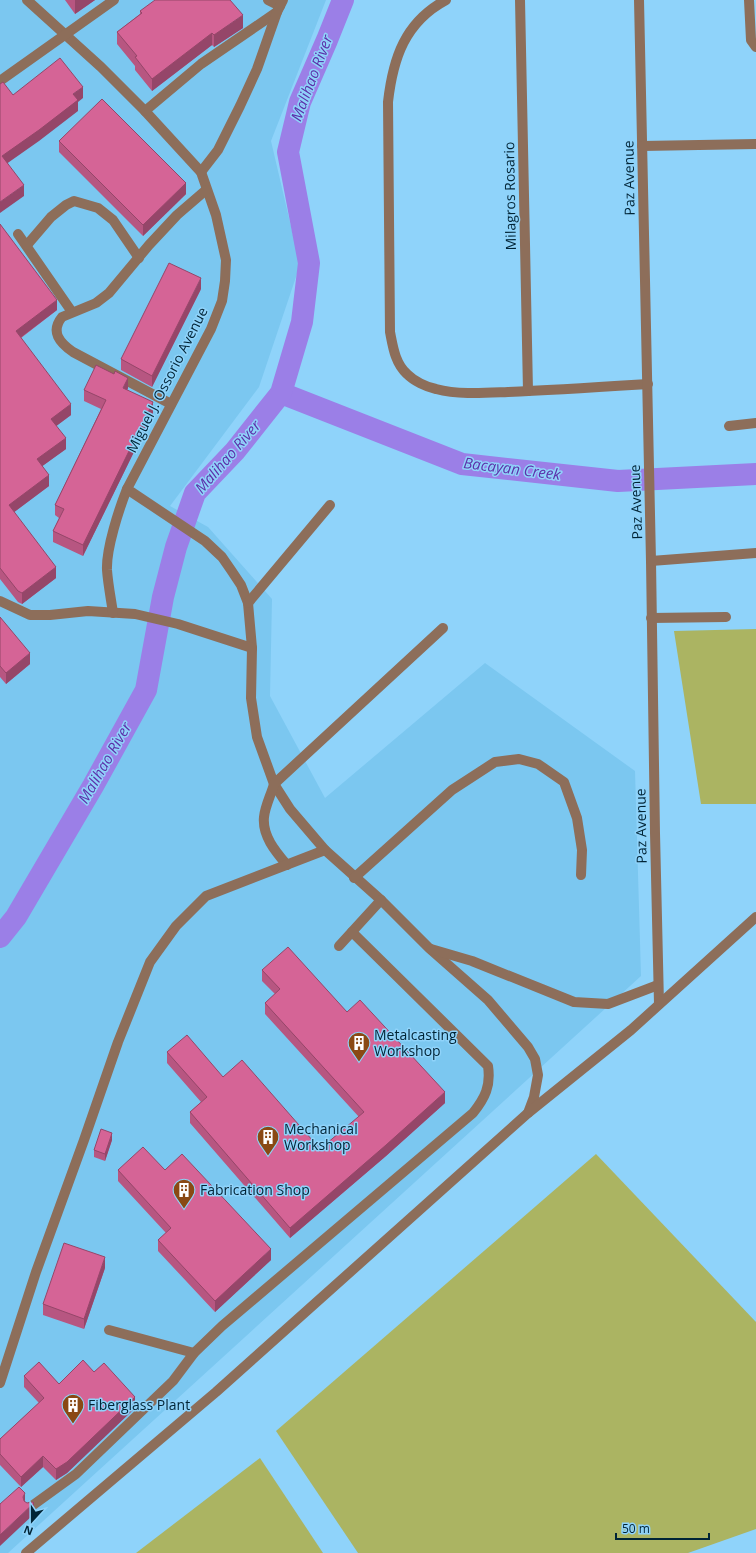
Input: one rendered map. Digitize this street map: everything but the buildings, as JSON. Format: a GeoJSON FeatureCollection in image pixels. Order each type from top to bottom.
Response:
{"type":"FeatureCollection","features":[{"type":"Feature","properties":{"kind":"street","name":"Miguel J. Ossorio Avenue"},"geometry":{"type":"LineString","coordinates":[[27,0],[101,67],[145,111],[201,172],[206,190],[216,215],[226,260],[226,281],[222,301],[211,329],[127,489],[116,519],[110,542],[107,568],[113,613]]}},
{"type":"Feature","properties":{"kind":"street"},"geometry":{"type":"LineString","coordinates":[[0,82],[114,0]]}},
{"type":"Feature","properties":{"kind":"street"},"geometry":{"type":"LineString","coordinates":[[268,0],[280,6]]}},
{"type":"Feature","properties":{"kind":"street"},"geometry":{"type":"LineString","coordinates":[[446,0],[427,13],[412,28],[395,61],[391,78],[388,102],[390,332],[394,351],[399,363],[406,373],[416,381],[435,389],[472,393],[648,384]]}},
{"type":"Feature","properties":{"kind":"street","name":"Milagros Rosario"},"geometry":{"type":"LineString","coordinates":[[520,0],[528,391]]}},
{"type":"Feature","properties":{"kind":"street","name":"Paz Avenue"},"geometry":{"type":"LineString","coordinates":[[638,0],[648,384],[658,1004]]}},
{"type":"Feature","properties":{"kind":"street"},"geometry":{"type":"LineString","coordinates":[[750,0],[751,40],[756,47]]}},
{"type":"Feature","properties":{"kind":"street"},"geometry":{"type":"LineString","coordinates":[[145,111],[201,64],[280,6]]}},
{"type":"Feature","properties":{"kind":"street"},"geometry":{"type":"LineString","coordinates":[[201,172],[218,150],[258,69],[280,6]]}},
{"type":"Feature","properties":{"kind":"street"},"geometry":{"type":"LineString","coordinates":[[642,146],[756,144]]}},
{"type":"Feature","properties":{"kind":"street"},"geometry":{"type":"LineString","coordinates":[[172,404],[73,352],[64,346],[58,337],[56,329],[58,322],[62,317],[96,303],[109,293],[177,215],[206,190]]}},
{"type":"Feature","properties":{"kind":"street"},"geometry":{"type":"LineString","coordinates":[[27,245],[51,217],[66,205],[74,202],[98,208],[113,220],[139,258]]}},
{"type":"Feature","properties":{"kind":"street"},"geometry":{"type":"LineString","coordinates":[[18,234],[72,312]]}},
{"type":"Feature","properties":{"kind":"street"},"geometry":{"type":"LineString","coordinates":[[730,426],[756,423]]}},
{"type":"Feature","properties":{"kind":"street"},"geometry":{"type":"LineString","coordinates":[[127,489],[146,500],[205,541],[222,557],[232,570],[241,585],[248,603],[252,648],[251,698],[257,738],[274,784],[290,809],[325,850],[354,878],[381,900],[429,948],[488,1000],[528,1047],[535,1059],[538,1075],[534,1097],[528,1113]]}},
{"type":"Feature","properties":{"kind":"street"},"geometry":{"type":"LineString","coordinates":[[248,603],[330,505]]}},
{"type":"Feature","properties":{"kind":"street"},"geometry":{"type":"LineString","coordinates":[[651,560],[756,552]]}},
{"type":"Feature","properties":{"kind":"street"},"geometry":{"type":"LineString","coordinates":[[0,601],[30,614],[50,615],[88,611],[135,614],[178,624],[252,648]]}},
{"type":"Feature","properties":{"kind":"street"},"geometry":{"type":"LineString","coordinates":[[652,618],[726,617]]}},
{"type":"Feature","properties":{"kind":"street"},"geometry":{"type":"LineString","coordinates":[[287,865],[272,847],[266,834],[264,818],[274,784],[443,628]]}},
{"type":"Feature","properties":{"kind":"street"},"geometry":{"type":"LineString","coordinates":[[354,878],[452,790],[495,762],[519,759],[538,764],[564,782],[577,818],[582,850],[581,875]]}},
{"type":"Feature","properties":{"kind":"street"},"geometry":{"type":"LineString","coordinates":[[0,1383],[36,1272],[118,1042],[150,962],[176,926],[206,896],[325,850]]}},
{"type":"Feature","properties":{"kind":"street"},"geometry":{"type":"LineString","coordinates":[[339,946],[381,900]]}},
{"type":"Feature","properties":{"kind":"street"},"geometry":{"type":"LineString","coordinates":[[26,1553],[216,1392],[528,1113],[631,1030],[756,917]]}},
{"type":"Feature","properties":{"kind":"street"},"geometry":{"type":"LineString","coordinates":[[29,1508],[76,1474],[173,1381],[194,1354],[222,1326],[473,1113],[480,1103],[490,1078],[488,1066],[352,932]]}},
{"type":"Feature","properties":{"kind":"street"},"geometry":{"type":"LineString","coordinates":[[429,948],[472,961],[574,1002],[608,1004],[658,985]]}},
{"type":"Feature","properties":{"kind":"street"},"geometry":{"type":"LineString","coordinates":[[109,1330],[194,1354]]}},
{"type":"Feature","properties":{"kind":"shaded area"},"geometry":{"type":"Polygon","coordinates":[[[0,0],[326,0],[271,141],[300,265],[259,387],[170,506],[208,527],[272,599],[270,696],[325,798],[485,663],[635,771],[641,976],[8,1553],[0,1553],[0,0]]]}},
{"type":"Feature","properties":{"kind":"green space"},"geometry":{"type":"Polygon","coordinates":[[[756,629],[756,804],[701,804],[674,631],[756,629]]]}},
{"type":"Feature","properties":{"kind":"green space"},"geometry":{"type":"Polygon","coordinates":[[[596,1154],[756,1322],[756,1529],[688,1553],[358,1553],[276,1431],[596,1154]]]}},
{"type":"Feature","properties":{"kind":"green space"},"geometry":{"type":"Polygon","coordinates":[[[260,1458],[323,1553],[136,1553],[260,1458]]]}},
{"type":"Feature","properties":{"kind":"waterway","name":"Malihao River"},"geometry":{"type":"LineString","coordinates":[[0,937],[16,917],[93,786],[146,690],[163,597],[176,547],[195,493],[235,451],[281,393],[302,322],[309,263],[288,152],[300,102],[343,0]]}},
{"type":"Feature","properties":{"kind":"waterway","name":"Bacayan Creek"},"geometry":{"type":"LineString","coordinates":[[281,393],[462,464],[618,481],[756,474]]}},
{"type":"Feature","properties":{"kind":"place","name":"Metalcasting Workshop"},"geometry":{"type":"Point","coordinates":[359,1062]}},
{"type":"Feature","properties":{"kind":"place","name":"Mechanical Workshop"},"geometry":{"type":"Point","coordinates":[268,1156]}},
{"type":"Feature","properties":{"kind":"place","name":"Fabrication Shop"},"geometry":{"type":"Point","coordinates":[184,1210]}},
{"type":"Feature","properties":{"kind":"place","name":"Fiberglass Plant"},"geometry":{"type":"Point","coordinates":[73,1424]}}]}
